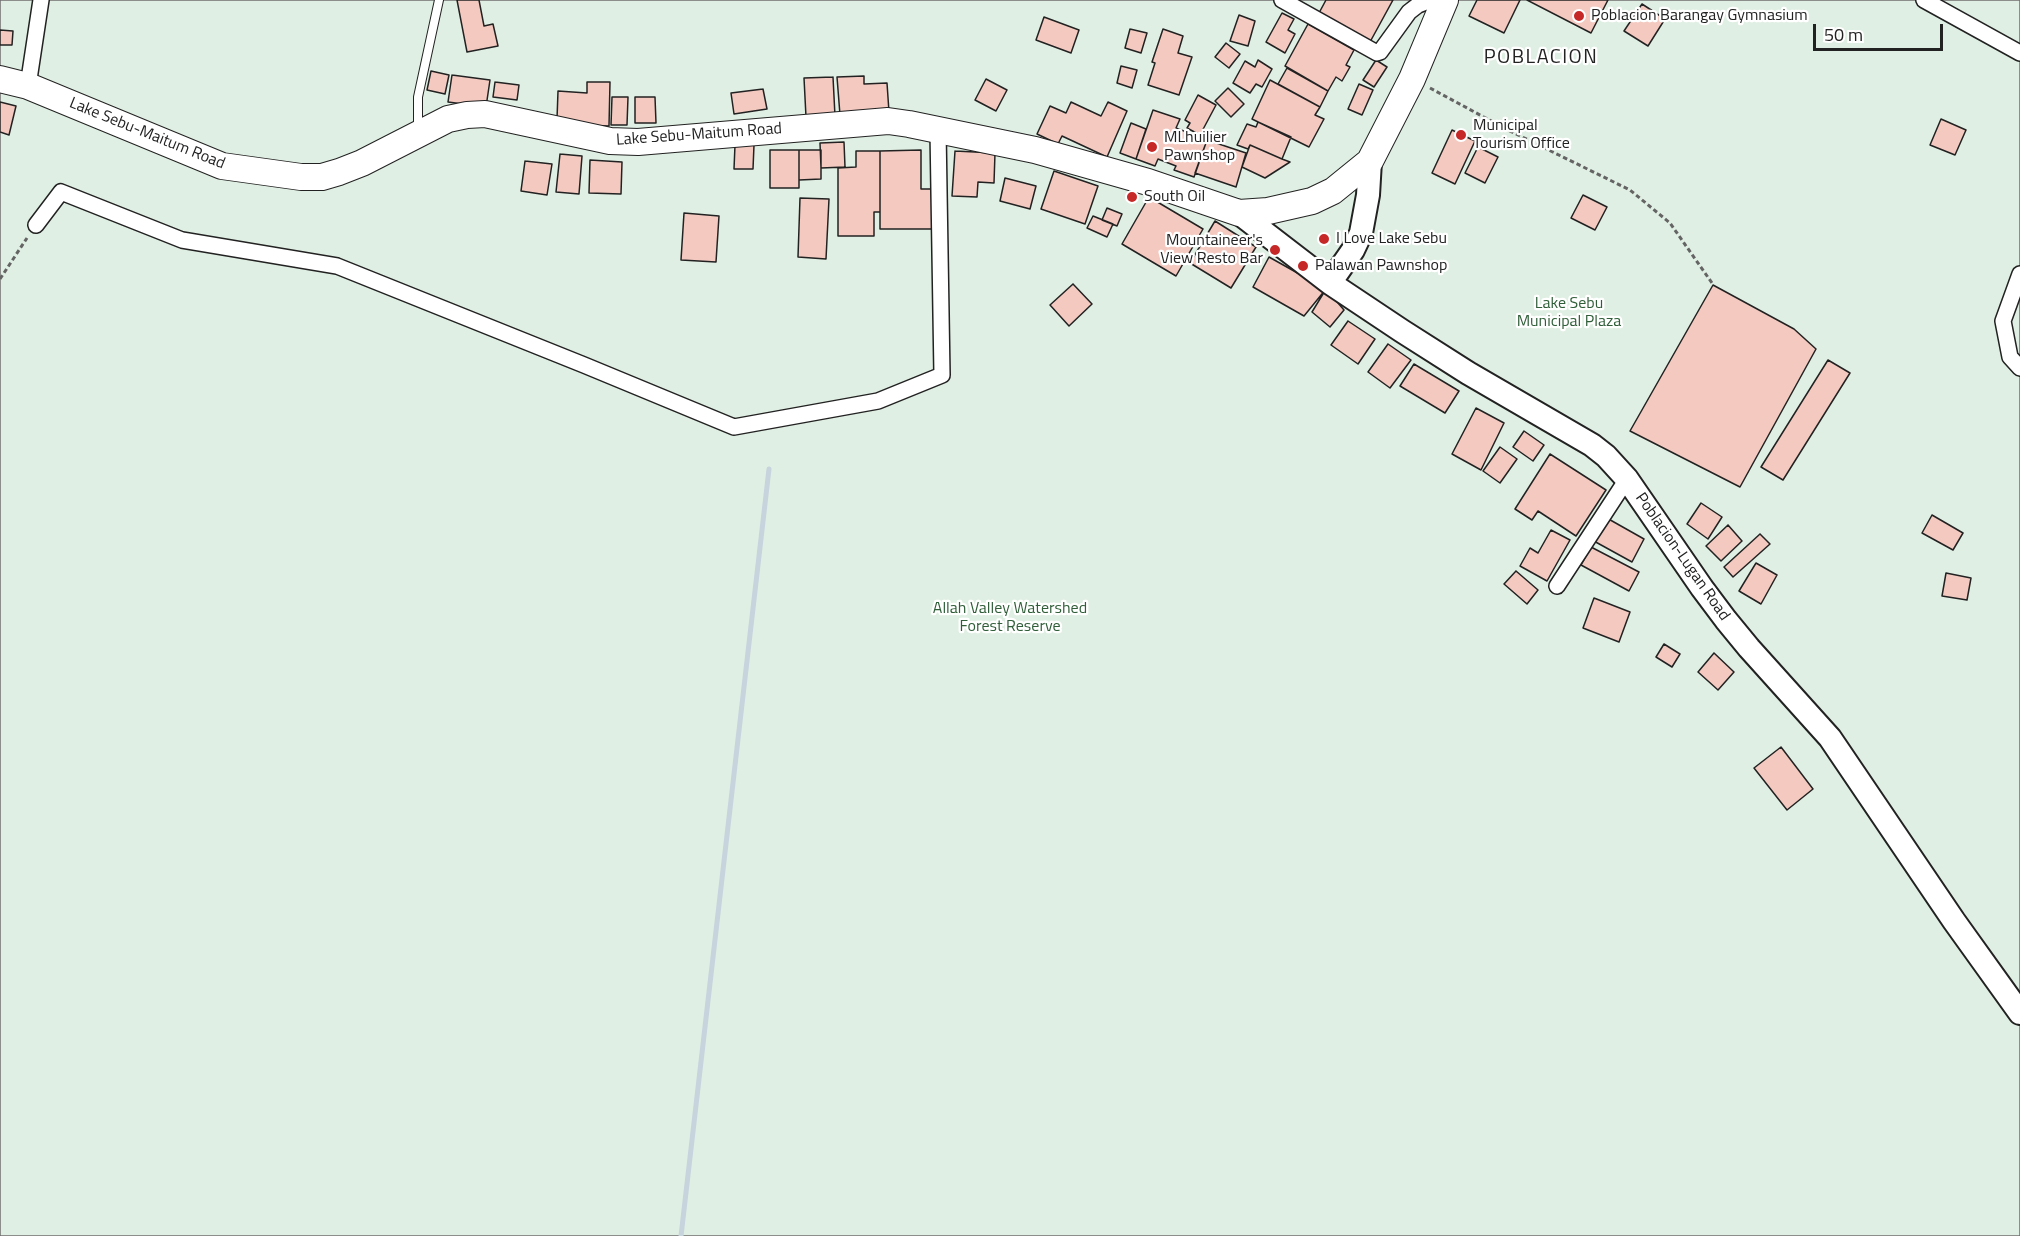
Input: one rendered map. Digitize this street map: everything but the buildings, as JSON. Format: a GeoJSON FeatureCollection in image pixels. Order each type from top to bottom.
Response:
{"type":"FeatureCollection","features":[{"type":"Feature","properties":{"kind":"main road"},"geometry":{"type":"LineString","coordinates":[[1330,283],[1353,250],[1361,233],[1368,195],[1370,161],[1412,80],[1444,0]]}},
{"type":"Feature","properties":{"kind":"main road","name":"Lake Sebu-Maitum Road"},"geometry":{"type":"LineString","coordinates":[[0,79],[28,86],[222,166],[301,177],[322,177],[339,172],[448,119],[476,114],[610,141],[638,142],[888,121],[1035,150],[1148,182],[1239,213]]}},
{"type":"Feature","properties":{"kind":"main road"},"geometry":{"type":"LineString","coordinates":[[1239,213],[1268,211],[1312,201],[1333,190],[1370,161]]}},
{"type":"Feature","properties":{"kind":"main road","name":"Poblacion-Lugan Road"},"geometry":{"type":"LineString","coordinates":[[1239,213],[1330,283],[1468,373],[1592,445],[1606,456],[1627,479],[1726,620],[1830,738],[1954,921],[2020,1013]]}},
{"type":"Feature","properties":{"kind":"street"},"geometry":{"type":"LineString","coordinates":[[28,86],[41,0]]}},
{"type":"Feature","properties":{"kind":"street"},"geometry":{"type":"LineString","coordinates":[[1281,0],[1377,53],[1408,12],[1431,0]]}},
{"type":"Feature","properties":{"kind":"street"},"geometry":{"type":"LineString","coordinates":[[1924,0],[2020,53]]}},
{"type":"Feature","properties":{"kind":"street"},"geometry":{"type":"LineString","coordinates":[[36,225],[61,192],[182,240],[337,266],[734,428],[878,401],[942,375],[938,130]]}},
{"type":"Feature","properties":{"kind":"street"},"geometry":{"type":"LineString","coordinates":[[2020,274],[2003,321],[2010,357],[2020,368]]}},
{"type":"Feature","properties":{"kind":"street"},"geometry":{"type":"LineString","coordinates":[[1557,586],[1627,479]]}},
{"type":"Feature","properties":{"kind":"lane"},"geometry":{"type":"LineString","coordinates":[[418,133],[418,98],[439,0]]}},
{"type":"Feature","properties":{"kind":"path"},"geometry":{"type":"LineString","coordinates":[[1412,80],[1630,189],[1670,223],[1712,283]]}},
{"type":"Feature","properties":{"kind":"path"},"geometry":{"type":"LineString","coordinates":[[0,279],[36,225]]}},
{"type":"Feature","properties":{"kind":"green space","name":"Allah Valley Watershed Forest Reserve"},"geometry":{"type":"Polygon","coordinates":[[[0,0],[2020,0],[2020,1236],[0,1236],[0,0]]]}},
{"type":"Feature","properties":{"kind":"waterway"},"geometry":{"type":"LineString","coordinates":[[681,1236],[769,469]]}},
{"type":"Feature","properties":{"kind":"place","name":"Poblacion Barangay Gymnasium"},"geometry":{"type":"Point","coordinates":[1579,16]}},
{"type":"Feature","properties":{"kind":"place","name":"Municipal Tourism Office"},"geometry":{"type":"Point","coordinates":[1461,135]}},
{"type":"Feature","properties":{"kind":"place","name":"MLhuilier Pawnshop"},"geometry":{"type":"Point","coordinates":[1152,147]}},
{"type":"Feature","properties":{"kind":"place","name":"South Oil"},"geometry":{"type":"Point","coordinates":[1132,197]}},
{"type":"Feature","properties":{"kind":"place","name":"I Love Lake Sebu"},"geometry":{"type":"Point","coordinates":[1324,239]}},
{"type":"Feature","properties":{"kind":"place","name":"Mountaineer's View Resto Bar"},"geometry":{"type":"Point","coordinates":[1275,250]}},
{"type":"Feature","properties":{"kind":"place","name":"Palawan Pawnshop"},"geometry":{"type":"Point","coordinates":[1303,266]}},
{"type":"Feature","properties":{"kind":"district","name":"POBLACION"},"geometry":{"type":"Point","coordinates":[1541,58]}},
{"type":"Feature","properties":{"kind":"park label","name":"Lake Sebu Municipal Plaza"},"geometry":{"type":"Point","coordinates":[1569,313]}}]}
